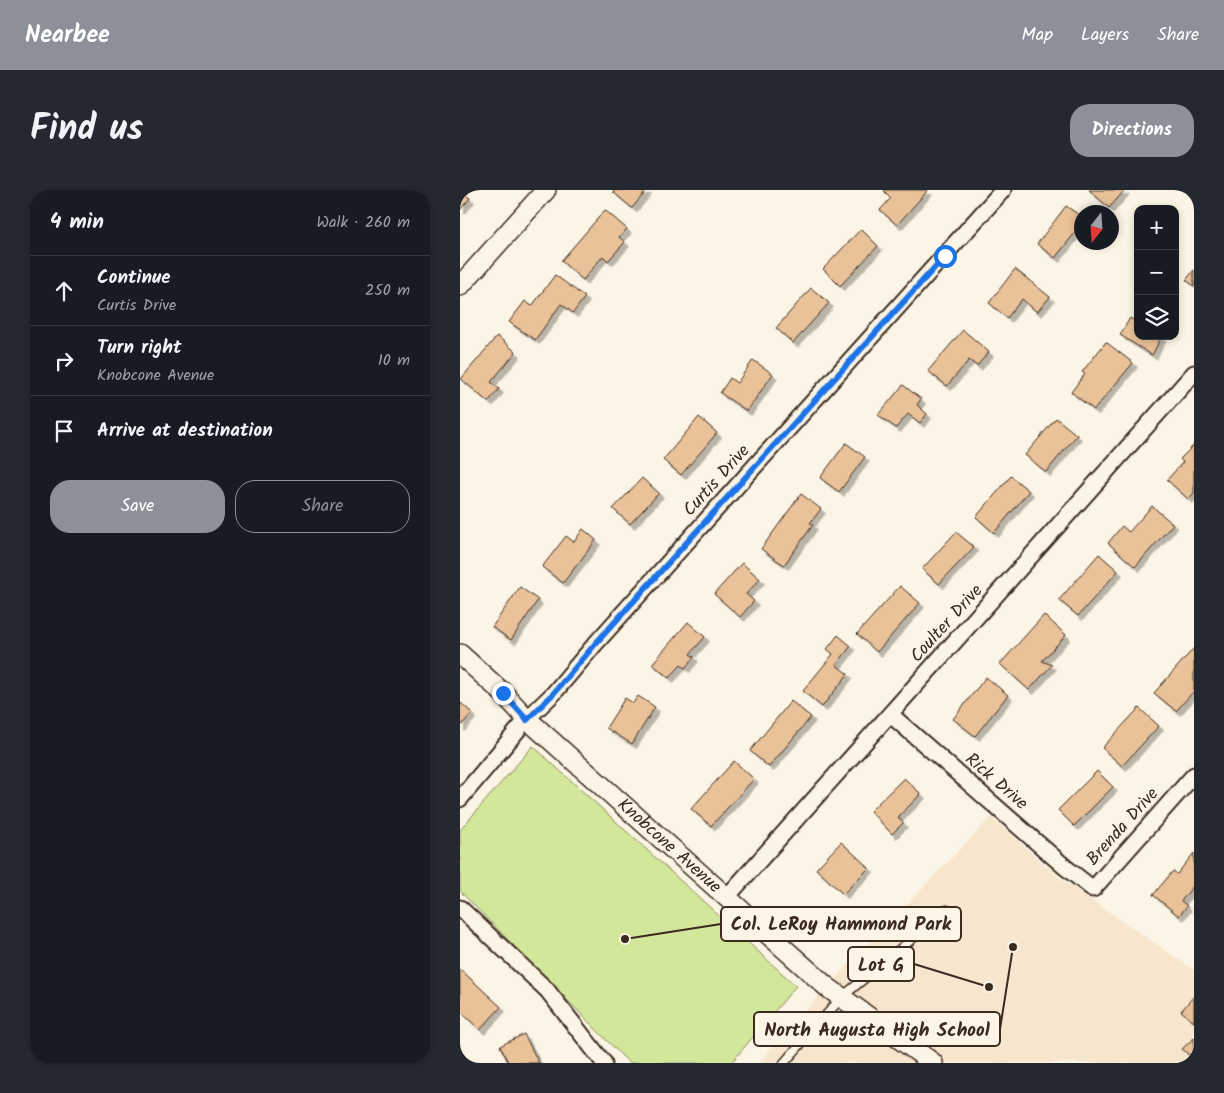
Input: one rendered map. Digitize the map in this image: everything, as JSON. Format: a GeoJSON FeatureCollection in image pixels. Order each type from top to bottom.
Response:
{"type":"FeatureCollection","features":[{"type":"Feature","properties":{"kind":"street"},"geometry":{"type":"LineString","coordinates":[[460,286],[546,190]]}},
{"type":"Feature","properties":{"kind":"street","name":"Curtis Drive"},"geometry":{"type":"LineString","coordinates":[[460,799],[527,720],[553,694],[596,643],[1004,190]]}},
{"type":"Feature","properties":{"kind":"street","name":"Coulter Drive"},"geometry":{"type":"LineString","coordinates":[[726,898],[1194,373]]}},
{"type":"Feature","properties":{"kind":"street","name":"Knobcone Avenue"},"geometry":{"type":"LineString","coordinates":[[460,654],[503,693],[527,720],[827,987],[933,1063]]}},
{"type":"Feature","properties":{"kind":"street","name":"Rick Drive"},"geometry":{"type":"LineString","coordinates":[[891,715],[1078,877]]}},
{"type":"Feature","properties":{"kind":"street","name":"Brenda Drive"},"geometry":{"type":"LineString","coordinates":[[1078,877],[1093,889],[1194,775]]}},
{"type":"Feature","properties":{"kind":"street"},"geometry":{"type":"LineString","coordinates":[[460,908],[547,990],[604,1063]]}},
{"type":"Feature","properties":{"kind":"lane"},"geometry":{"type":"LineString","coordinates":[[784,1063],[842,998],[947,910]]}},
{"type":"Feature","properties":{"kind":"shaded area"},"geometry":{"type":"Polygon","coordinates":[[[991,817],[1061,879],[1194,970],[1194,1063],[758,1063],[827,987],[991,817]]]}},
{"type":"Feature","properties":{"kind":"green space"},"geometry":{"type":"Polygon","coordinates":[[[533,746],[796,986],[731,1063],[629,1063],[460,891],[460,830],[533,746]]]}},
{"type":"Feature","properties":{"kind":"building"},"geometry":{"type":"Polygon","coordinates":[[[460,190],[470,198],[460,210],[460,190]]]}},
{"type":"Feature","properties":{"kind":"building"},"geometry":{"type":"Polygon","coordinates":[[[615,190],[647,190],[632,208],[613,192],[615,190]]]}},
{"type":"Feature","properties":{"kind":"building"},"geometry":{"type":"Polygon","coordinates":[[[885,190],[928,190],[897,225],[880,210],[891,198],[885,190]]]}},
{"type":"Feature","properties":{"kind":"building"},"geometry":{"type":"Polygon","coordinates":[[[1089,190],[1125,190],[1112,205],[1106,205],[1089,190]]]}},
{"type":"Feature","properties":{"kind":"building"},"geometry":{"type":"Polygon","coordinates":[[[1066,206],[1074,212],[1074,234],[1055,258],[1037,244],[1066,206]]]}},
{"type":"Feature","properties":{"kind":"building"},"geometry":{"type":"Polygon","coordinates":[[[605,210],[627,229],[619,237],[625,242],[608,261],[603,256],[583,280],[561,261],[605,210]]]}},
{"type":"Feature","properties":{"kind":"building"},"geometry":{"type":"Polygon","coordinates":[[[861,229],[878,246],[840,286],[823,269],[861,229]]]}},
{"type":"Feature","properties":{"kind":"building"},"geometry":{"type":"Polygon","coordinates":[[[1015,269],[1050,297],[1037,312],[1022,299],[1007,318],[989,303],[1015,269]]]}},
{"type":"Feature","properties":{"kind":"building"},"geometry":{"type":"Polygon","coordinates":[[[1194,270],[1194,286],[1186,280],[1194,270]]]}},
{"type":"Feature","properties":{"kind":"building"},"geometry":{"type":"Polygon","coordinates":[[[555,275],[585,297],[573,313],[561,304],[535,340],[509,322],[525,301],[532,306],[555,275]]]}},
{"type":"Feature","properties":{"kind":"building"},"geometry":{"type":"Polygon","coordinates":[[[811,288],[829,303],[793,343],[776,328],[811,288]]]}},
{"type":"Feature","properties":{"kind":"building"},"geometry":{"type":"Polygon","coordinates":[[[1130,318],[1134,320],[1134,340],[1160,340],[1152,355],[1120,335],[1130,318]]]}},
{"type":"Feature","properties":{"kind":"building"},"geometry":{"type":"Polygon","coordinates":[[[963,330],[989,352],[977,366],[969,360],[947,386],[928,371],[963,330]]]}},
{"type":"Feature","properties":{"kind":"building"},"geometry":{"type":"Polygon","coordinates":[[[497,336],[516,352],[491,382],[499,389],[488,402],[461,379],[497,336]]]}},
{"type":"Feature","properties":{"kind":"building"},"geometry":{"type":"Polygon","coordinates":[[[1106,342],[1133,363],[1094,410],[1071,392],[1085,374],[1082,372],[1106,342]]]}},
{"type":"Feature","properties":{"kind":"building"},"geometry":{"type":"Polygon","coordinates":[[[753,360],[773,374],[747,411],[720,393],[730,378],[737,383],[753,360]]]}},
{"type":"Feature","properties":{"kind":"building"},"geometry":{"type":"Polygon","coordinates":[[[903,385],[921,399],[917,405],[927,414],[920,423],[908,414],[896,428],[878,415],[903,385]]]}},
{"type":"Feature","properties":{"kind":"building"},"geometry":{"type":"Polygon","coordinates":[[[699,417],[717,433],[681,475],[663,460],[699,417]]]}},
{"type":"Feature","properties":{"kind":"building"},"geometry":{"type":"Polygon","coordinates":[[[1056,418],[1077,435],[1046,472],[1025,455],[1056,418]]]}},
{"type":"Feature","properties":{"kind":"building"},"geometry":{"type":"Polygon","coordinates":[[[846,443],[865,457],[839,492],[820,478],[846,443]]]}},
{"type":"Feature","properties":{"kind":"building"},"geometry":{"type":"Polygon","coordinates":[[[1194,445],[1194,493],[1188,499],[1167,480],[1183,462],[1180,459],[1194,445]]]}},
{"type":"Feature","properties":{"kind":"building"},"geometry":{"type":"Polygon","coordinates":[[[1011,476],[1029,491],[994,533],[976,517],[1011,476]]]}},
{"type":"Feature","properties":{"kind":"building"},"geometry":{"type":"Polygon","coordinates":[[[642,478],[659,493],[630,524],[613,509],[642,478]]]}},
{"type":"Feature","properties":{"kind":"building"},"geometry":{"type":"Polygon","coordinates":[[[801,494],[821,509],[810,523],[813,525],[784,565],[761,549],[801,494]]]}},
{"type":"Feature","properties":{"kind":"building"},"geometry":{"type":"Polygon","coordinates":[[[1152,506],[1173,524],[1135,567],[1108,543],[1122,526],[1129,532],[1152,506]]]}},
{"type":"Feature","properties":{"kind":"building"},"geometry":{"type":"Polygon","coordinates":[[[583,529],[596,540],[563,583],[542,567],[566,536],[574,542],[583,529]]]}},
{"type":"Feature","properties":{"kind":"building"},"geometry":{"type":"Polygon","coordinates":[[[956,532],[974,547],[939,584],[922,569],[956,532]]]}},
{"type":"Feature","properties":{"kind":"building"},"geometry":{"type":"Polygon","coordinates":[[[1099,554],[1118,571],[1078,616],[1059,600],[1099,554]]]}},
{"type":"Feature","properties":{"kind":"building"},"geometry":{"type":"Polygon","coordinates":[[[742,563],[760,579],[746,594],[754,601],[740,617],[714,594],[742,563]]]}},
{"type":"Feature","properties":{"kind":"building"},"geometry":{"type":"Polygon","coordinates":[[[900,586],[920,603],[877,652],[857,634],[900,586]]]}},
{"type":"Feature","properties":{"kind":"building"},"geometry":{"type":"Polygon","coordinates":[[[520,587],[538,600],[511,640],[492,627],[520,587]]]}},
{"type":"Feature","properties":{"kind":"building"},"geometry":{"type":"Polygon","coordinates":[[[1044,615],[1066,635],[1042,661],[1052,665],[1029,690],[1000,664],[1044,615]]]}},
{"type":"Feature","properties":{"kind":"building"},"geometry":{"type":"Polygon","coordinates":[[[688,622],[705,637],[690,654],[694,657],[685,668],[681,665],[669,678],[652,664],[688,622]]]}},
{"type":"Feature","properties":{"kind":"building"},"geometry":{"type":"Polygon","coordinates":[[[838,635],[851,646],[836,665],[848,674],[822,707],[803,691],[833,654],[827,649],[838,635]]]}},
{"type":"Feature","properties":{"kind":"building"},"geometry":{"type":"Polygon","coordinates":[[[1194,648],[1194,691],[1176,711],[1154,693],[1194,648]]]}},
{"type":"Feature","properties":{"kind":"building"},"geometry":{"type":"Polygon","coordinates":[[[986,677],[1008,695],[975,736],[953,719],[986,677]]]}},
{"type":"Feature","properties":{"kind":"building"},"geometry":{"type":"Polygon","coordinates":[[[638,696],[655,707],[632,744],[606,728],[625,698],[633,703],[638,696]]]}},
{"type":"Feature","properties":{"kind":"building"},"geometry":{"type":"Polygon","coordinates":[[[791,701],[811,717],[769,767],[750,751],[791,701]]]}},
{"type":"Feature","properties":{"kind":"building"},"geometry":{"type":"Polygon","coordinates":[[[460,702],[472,713],[460,727],[460,702]]]}},
{"type":"Feature","properties":{"kind":"building"},"geometry":{"type":"Polygon","coordinates":[[[1139,708],[1159,726],[1122,766],[1102,748],[1139,708]]]}},
{"type":"Feature","properties":{"kind":"building"},"geometry":{"type":"Polygon","coordinates":[[[734,761],[754,779],[711,826],[691,809],[734,761]]]}},
{"type":"Feature","properties":{"kind":"building"},"geometry":{"type":"Polygon","coordinates":[[[1097,771],[1113,787],[1074,826],[1058,810],[1097,771]]]}},
{"type":"Feature","properties":{"kind":"building"},"geometry":{"type":"Polygon","coordinates":[[[904,778],[921,794],[898,817],[903,823],[892,834],[870,811],[904,778]]]}},
{"type":"Feature","properties":{"kind":"building"},"geometry":{"type":"Polygon","coordinates":[[[841,842],[869,868],[843,894],[816,869],[841,842]]]}},
{"type":"Feature","properties":{"kind":"building"},"geometry":{"type":"Polygon","coordinates":[[[1194,853],[1194,885],[1181,901],[1187,906],[1179,916],[1153,895],[1173,871],[1177,874],[1194,853]]]}},
{"type":"Feature","properties":{"kind":"building"},"geometry":{"type":"Polygon","coordinates":[[[460,969],[501,1007],[480,1030],[460,1011],[460,969]]]}},
{"type":"Feature","properties":{"kind":"building"},"geometry":{"type":"Polygon","coordinates":[[[1194,996],[1194,1022],[1181,1011],[1194,996]]]}},
{"type":"Feature","properties":{"kind":"building"},"geometry":{"type":"Polygon","coordinates":[[[524,1034],[539,1063],[505,1063],[508,1062],[500,1046],[524,1034]]]}},
{"type":"Feature","properties":{"kind":"building"},"geometry":{"type":"Polygon","coordinates":[[[1194,1038],[1194,1059],[1182,1049],[1194,1038]]]}},
{"type":"Feature","properties":{"kind":"place","name":"Col. LeRoy Hammond Park"},"geometry":{"type":"Point","coordinates":[625,939]}},
{"type":"Feature","properties":{"kind":"place","name":"North Augusta High School"},"geometry":{"type":"Point","coordinates":[1013,947]}},
{"type":"Feature","properties":{"kind":"place","name":"Lot G"},"geometry":{"type":"Point","coordinates":[989,987]}},
{"type":"Feature","properties":{"kind":"route"},"geometry":{"type":"LineString","coordinates":[[503,693],[527,720],[553,694],[596,643],[885,320],[945,256]]}}]}
